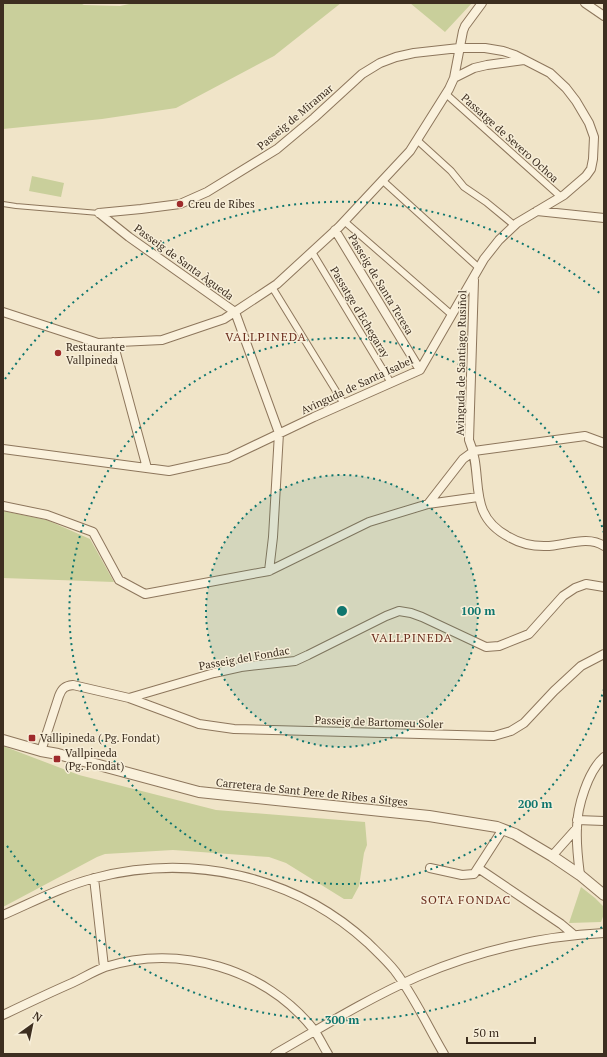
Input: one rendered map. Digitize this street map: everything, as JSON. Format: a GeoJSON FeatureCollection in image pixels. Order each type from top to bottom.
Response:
{"type":"FeatureCollection","features":[{"type":"Feature","properties":{"kind":"street"},"geometry":{"type":"LineString","coordinates":[[3,312],[98,343],[162,340],[224,319],[235,312],[272,287],[312,252],[344,221],[410,151],[446,94],[454,78],[459,48],[465,26],[482,3]]}},
{"type":"Feature","properties":{"kind":"street"},"geometry":{"type":"LineString","coordinates":[[585,3],[604,16]]}},
{"type":"Feature","properties":{"kind":"street","name":"Avinguda de Santa Isabel"},"geometry":{"type":"LineString","coordinates":[[3,449],[169,471],[228,458],[420,370],[479,268],[499,240],[514,226],[562,197],[581,181],[590,169],[594,150],[594,137],[589,123],[576,101],[566,88],[550,73],[516,55],[503,51],[485,48],[459,48]]}},
{"type":"Feature","properties":{"kind":"street","name":"Passeig de Miramar"},"geometry":{"type":"LineString","coordinates":[[99,213],[180,204],[207,192],[278,149],[362,74],[380,63],[396,57],[414,53],[459,48]]}},
{"type":"Feature","properties":{"kind":"street"},"geometry":{"type":"LineString","coordinates":[[454,78],[474,68],[524,60]]}},
{"type":"Feature","properties":{"kind":"street","name":"Passatge de Severo Ochoa"},"geometry":{"type":"LineString","coordinates":[[446,94],[562,197]]}},
{"type":"Feature","properties":{"kind":"street"},"geometry":{"type":"LineString","coordinates":[[417,140],[452,171],[464,187],[486,202],[514,226]]}},
{"type":"Feature","properties":{"kind":"street"},"geometry":{"type":"LineString","coordinates":[[382,180],[479,268]]}},
{"type":"Feature","properties":{"kind":"street"},"geometry":{"type":"LineString","coordinates":[[537,211],[604,218]]}},
{"type":"Feature","properties":{"kind":"street","name":"Passeig de Santa Àgueda"},"geometry":{"type":"LineString","coordinates":[[99,213],[129,237],[235,312],[280,433],[270,571]]}},
{"type":"Feature","properties":{"kind":"street"},"geometry":{"type":"LineString","coordinates":[[344,221],[452,315]]}},
{"type":"Feature","properties":{"kind":"street","name":"Passeig de Santa Teresa"},"geometry":{"type":"LineString","coordinates":[[335,230],[420,370]]}},
{"type":"Feature","properties":{"kind":"street","name":"Passatge d'Echegaray"},"geometry":{"type":"LineString","coordinates":[[312,252],[391,383]]}},
{"type":"Feature","properties":{"kind":"street","name":"Avinguda de Santiago Rusiñol"},"geometry":{"type":"LineString","coordinates":[[474,277],[469,440],[474,451],[478,497],[486,518],[496,530],[519,541],[532,545],[546,547],[582,541],[595,542],[604,546]]}},
{"type":"Feature","properties":{"kind":"street"},"geometry":{"type":"LineString","coordinates":[[272,287],[344,404]]}},
{"type":"Feature","properties":{"kind":"street"},"geometry":{"type":"LineString","coordinates":[[113,342],[147,468]]}},
{"type":"Feature","properties":{"kind":"street"},"geometry":{"type":"LineString","coordinates":[[428,504],[463,459],[474,451],[585,436],[604,443]]}},
{"type":"Feature","properties":{"kind":"street"},"geometry":{"type":"LineString","coordinates":[[3,506],[48,515],[93,532],[119,580],[145,594],[270,571],[369,522],[428,504],[478,497]]}},
{"type":"Feature","properties":{"kind":"street","name":"Passeig del Fondac"},"geometry":{"type":"LineString","coordinates":[[41,751],[61,690],[67,686],[73,685],[129,698],[214,673],[241,667],[295,661],[399,611],[422,617],[486,647],[499,646],[529,634],[563,596],[575,588],[586,584],[604,587]]}},
{"type":"Feature","properties":{"kind":"street","name":"Passeig de Bartomeu Soler"},"geometry":{"type":"LineString","coordinates":[[129,698],[199,724],[234,729],[494,736],[511,731],[524,723],[554,691],[581,666],[604,654]]}},
{"type":"Feature","properties":{"kind":"street","name":"Carretera de Sant Pere de Ribes a Sitges"},"geometry":{"type":"LineString","coordinates":[[3,740],[199,792],[429,816],[497,826],[552,856],[580,875],[604,895]]}},
{"type":"Feature","properties":{"kind":"street"},"geometry":{"type":"LineString","coordinates":[[580,875],[577,824],[586,783],[604,757]]}},
{"type":"Feature","properties":{"kind":"street"},"geometry":{"type":"LineString","coordinates":[[552,856],[577,824],[604,820]]}},
{"type":"Feature","properties":{"kind":"street"},"geometry":{"type":"LineString","coordinates":[[430,868],[462,875],[472,875],[503,829]]}},
{"type":"Feature","properties":{"kind":"street"},"geometry":{"type":"LineString","coordinates":[[3,915],[69,886],[128,870],[188,867],[227,872],[270,884],[310,902],[344,923],[376,951],[394,970],[404,984],[444,1054]]}},
{"type":"Feature","properties":{"kind":"street"},"geometry":{"type":"LineString","coordinates":[[478,868],[561,924],[573,934]]}},
{"type":"Feature","properties":{"kind":"street"},"geometry":{"type":"LineString","coordinates":[[94,878],[104,968]]}},
{"type":"Feature","properties":{"kind":"street"},"geometry":{"type":"LineString","coordinates":[[275,1054],[356,1008],[404,984],[452,963],[504,947],[573,934],[604,933]]}},
{"type":"Feature","properties":{"kind":"street"},"geometry":{"type":"LineString","coordinates":[[3,1015],[104,968],[130,961],[168,958],[195,961],[239,973],[270,991],[303,1018],[315,1032],[328,1054]]}},
{"type":"Feature","properties":{"kind":"lane","name":"Passeig de Miramar"},"geometry":{"type":"LineString","coordinates":[[3,204],[99,213]]}},
{"type":"Feature","properties":{"kind":"green space"},"geometry":{"type":"Polygon","coordinates":[[[3,3],[80,3],[84,5],[120,6],[134,3],[341,3],[274,56],[176,108],[102,119],[3,129],[3,3]]]}},
{"type":"Feature","properties":{"kind":"green space"},"geometry":{"type":"Polygon","coordinates":[[[410,3],[472,3],[445,32],[410,3]]]}},
{"type":"Feature","properties":{"kind":"green space"},"geometry":{"type":"Polygon","coordinates":[[[32,176],[64,183],[61,197],[29,191],[32,176]]]}},
{"type":"Feature","properties":{"kind":"green space"},"geometry":{"type":"Polygon","coordinates":[[[3,511],[47,520],[90,539],[114,582],[3,578],[3,511]]]}},
{"type":"Feature","properties":{"kind":"green space"},"geometry":{"type":"Polygon","coordinates":[[[3,746],[79,775],[216,810],[365,822],[367,845],[364,853],[359,886],[352,899],[344,899],[286,863],[269,857],[173,850],[105,854],[3,907],[3,746]]]}},
{"type":"Feature","properties":{"kind":"green space"},"geometry":{"type":"Polygon","coordinates":[[[581,887],[604,907],[604,914],[601,922],[569,923],[581,887]]]}},
{"type":"Feature","properties":{"kind":"place","name":"Creu de Ribes"},"geometry":{"type":"Point","coordinates":[180,204]}},
{"type":"Feature","properties":{"kind":"place","name":"Restaurante Vallpineda"},"geometry":{"type":"Point","coordinates":[58,353]}},
{"type":"Feature","properties":{"kind":"place","name":"Vallipineda ( Pg. Fondat)"},"geometry":{"type":"Point","coordinates":[32,738]}},
{"type":"Feature","properties":{"kind":"place","name":"Vallpineda (Pg. Fondat)"},"geometry":{"type":"Point","coordinates":[57,759]}},
{"type":"Feature","properties":{"kind":"district","name":"VALLPINEDA"},"geometry":{"type":"Point","coordinates":[266,337]}},
{"type":"Feature","properties":{"kind":"district","name":"VALLPINEDA"},"geometry":{"type":"Point","coordinates":[412,638]}},
{"type":"Feature","properties":{"kind":"district","name":"SOTA FONDAC"},"geometry":{"type":"Point","coordinates":[466,900]}}]}
